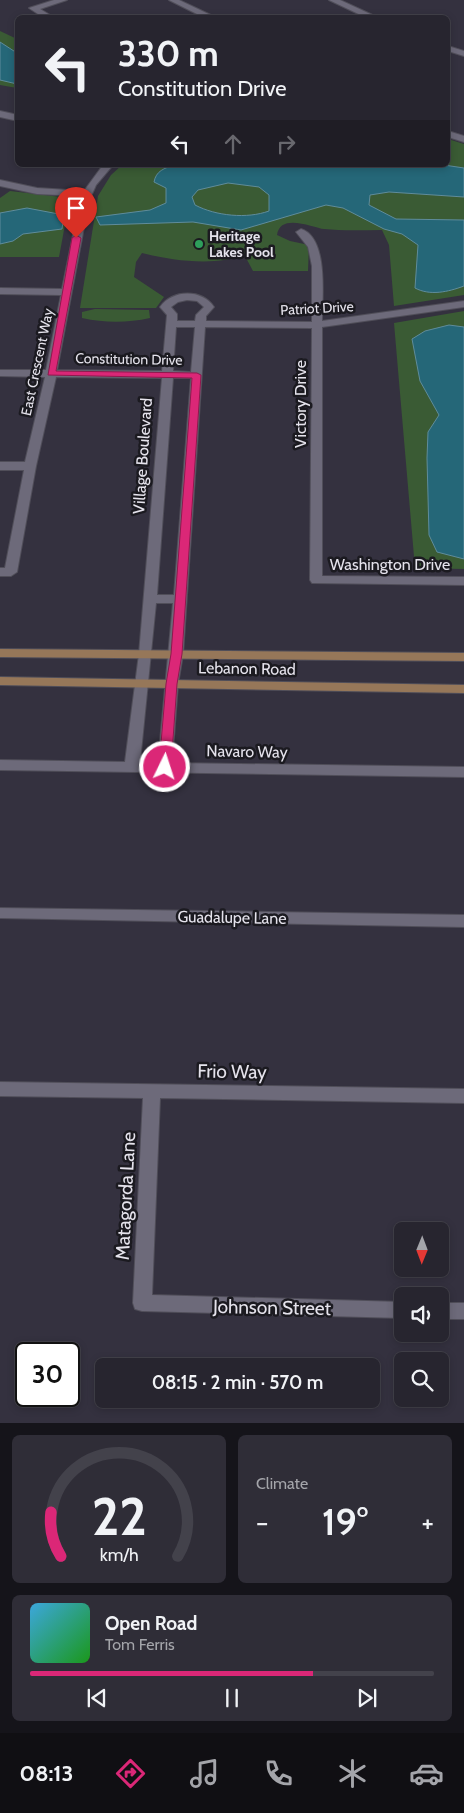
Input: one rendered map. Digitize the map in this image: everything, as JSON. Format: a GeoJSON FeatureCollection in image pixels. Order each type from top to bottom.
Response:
{"type":"FeatureCollection","features":[{"type":"Feature","properties":{"kind":"main road","name":"Lebanon Road"},"geometry":{"type":"LineString","coordinates":[[0,653],[464,657]]}},
{"type":"Feature","properties":{"kind":"main road","name":"Lebanon Road"},"geometry":{"type":"LineString","coordinates":[[0,681],[464,689]]}},
{"type":"Feature","properties":{"kind":"street"},"geometry":{"type":"LineString","coordinates":[[46,15],[33,8],[63,0]]}},
{"type":"Feature","properties":{"kind":"street"},"geometry":{"type":"LineString","coordinates":[[173,0],[206,15]]}},
{"type":"Feature","properties":{"kind":"street"},"geometry":{"type":"LineString","coordinates":[[333,0],[368,15]]}},
{"type":"Feature","properties":{"kind":"street"},"geometry":{"type":"LineString","coordinates":[[450,49],[464,54]]}},
{"type":"Feature","properties":{"kind":"street"},"geometry":{"type":"LineString","coordinates":[[0,114],[15,117]]}},
{"type":"Feature","properties":{"kind":"street"},"geometry":{"type":"LineString","coordinates":[[450,134],[464,138]]}},
{"type":"Feature","properties":{"kind":"street","name":"East Crescent Way"},"geometry":{"type":"LineString","coordinates":[[6,572],[51,373],[87,194],[98,174],[106,167]]}},
{"type":"Feature","properties":{"kind":"street"},"geometry":{"type":"LineString","coordinates":[[0,183],[37,191],[87,194]]}},
{"type":"Feature","properties":{"kind":"street","name":"Victory Drive"},"geometry":{"type":"LineString","coordinates":[[301,232],[313,246],[315,253],[316,580]]}},
{"type":"Feature","properties":{"kind":"street"},"geometry":{"type":"LineString","coordinates":[[0,291],[66,292]]}},
{"type":"Feature","properties":{"kind":"street","name":"Village Boulevard"},"geometry":{"type":"LineString","coordinates":[[132,767],[146,654],[172,314],[165,307],[173,299],[188,297],[208,303],[209,307],[201,315],[176,654],[171,684],[165,767]]}},
{"type":"Feature","properties":{"kind":"street","name":"Patriot Drive"},"geometry":{"type":"LineString","coordinates":[[171,324],[316,325],[464,304]]}},
{"type":"Feature","properties":{"kind":"street","name":"Constitution Drive"},"geometry":{"type":"LineString","coordinates":[[0,373],[197,375]]}},
{"type":"Feature","properties":{"kind":"street"},"geometry":{"type":"LineString","coordinates":[[0,466],[30,466]]}},
{"type":"Feature","properties":{"kind":"street","name":"Washington Drive"},"geometry":{"type":"LineString","coordinates":[[316,580],[464,581]]}},
{"type":"Feature","properties":{"kind":"street"},"geometry":{"type":"LineString","coordinates":[[150,599],[180,599]]}},
{"type":"Feature","properties":{"kind":"street","name":"Navaro Way"},"geometry":{"type":"LineString","coordinates":[[0,765],[464,772]]}},
{"type":"Feature","properties":{"kind":"street","name":"Guadalupe Lane"},"geometry":{"type":"LineString","coordinates":[[0,913],[464,921]]}},
{"type":"Feature","properties":{"kind":"street","name":"Frio Way"},"geometry":{"type":"LineString","coordinates":[[0,1089],[464,1096]]}},
{"type":"Feature","properties":{"kind":"street","name":"Matagorda Lane"},"geometry":{"type":"LineString","coordinates":[[142,1303],[152,1091]]}},
{"type":"Feature","properties":{"kind":"street","name":"Johnson Street"},"geometry":{"type":"LineString","coordinates":[[142,1303],[394,1310]]}},
{"type":"Feature","properties":{"kind":"street"},"geometry":{"type":"LineString","coordinates":[[449,1311],[464,1311]]}},
{"type":"Feature","properties":{"kind":"green space"},"geometry":{"type":"Polygon","coordinates":[[[0,31],[15,38],[15,88],[0,85],[0,31]]]}},
{"type":"Feature","properties":{"kind":"green space"},"geometry":{"type":"Polygon","coordinates":[[[450,140],[464,144],[464,295],[394,306],[389,245],[382,230],[331,230],[291,223],[284,224],[279,228],[277,235],[290,241],[309,245],[308,271],[253,271],[245,256],[251,251],[227,260],[212,261],[183,260],[142,253],[136,262],[134,277],[164,297],[156,308],[80,308],[98,196],[111,175],[120,167],[450,167],[450,140]]]}},
{"type":"Feature","properties":{"kind":"green space"},"geometry":{"type":"Polygon","coordinates":[[[10,191],[70,198],[59,257],[0,257],[0,198],[10,191]]]}},
{"type":"Feature","properties":{"kind":"green space"},"geometry":{"type":"Polygon","coordinates":[[[95,309],[149,310],[150,318],[116,322],[82,318],[82,312],[95,309]]]}},
{"type":"Feature","properties":{"kind":"green space"},"geometry":{"type":"Polygon","coordinates":[[[464,311],[464,569],[415,568],[394,323],[464,311]]]}},
{"type":"Feature","properties":{"kind":"water"},"geometry":{"type":"Polygon","coordinates":[[[0,42],[15,52],[15,84],[0,80],[0,42]]]}},
{"type":"Feature","properties":{"kind":"water"},"geometry":{"type":"Polygon","coordinates":[[[450,166],[464,168],[464,197],[389,192],[370,195],[369,205],[396,219],[464,220],[464,286],[439,292],[427,292],[415,288],[418,245],[402,234],[384,229],[343,208],[326,205],[241,230],[193,222],[100,225],[96,217],[150,210],[166,203],[166,188],[154,182],[155,178],[164,169],[170,167],[450,166]],[[228,183],[198,190],[192,197],[195,205],[203,209],[241,216],[269,211],[269,195],[259,187],[228,183]]]}},
{"type":"Feature","properties":{"kind":"water"},"geometry":{"type":"Polygon","coordinates":[[[27,208],[64,215],[62,229],[23,234],[13,241],[0,244],[0,213],[27,208]]]}},
{"type":"Feature","properties":{"kind":"water"},"geometry":{"type":"Polygon","coordinates":[[[449,325],[464,327],[464,559],[437,552],[429,535],[428,432],[439,415],[420,381],[412,339],[425,331],[449,325]]]}},
{"type":"Feature","properties":{"kind":"place","name":"Heritage Lakes Pool"},"geometry":{"type":"Point","coordinates":[199,244]}},
{"type":"Feature","properties":{"kind":"route"},"geometry":{"type":"LineString","coordinates":[[76,238],[51,373],[197,375],[176,654],[171,684],[165,767]]}}]}
